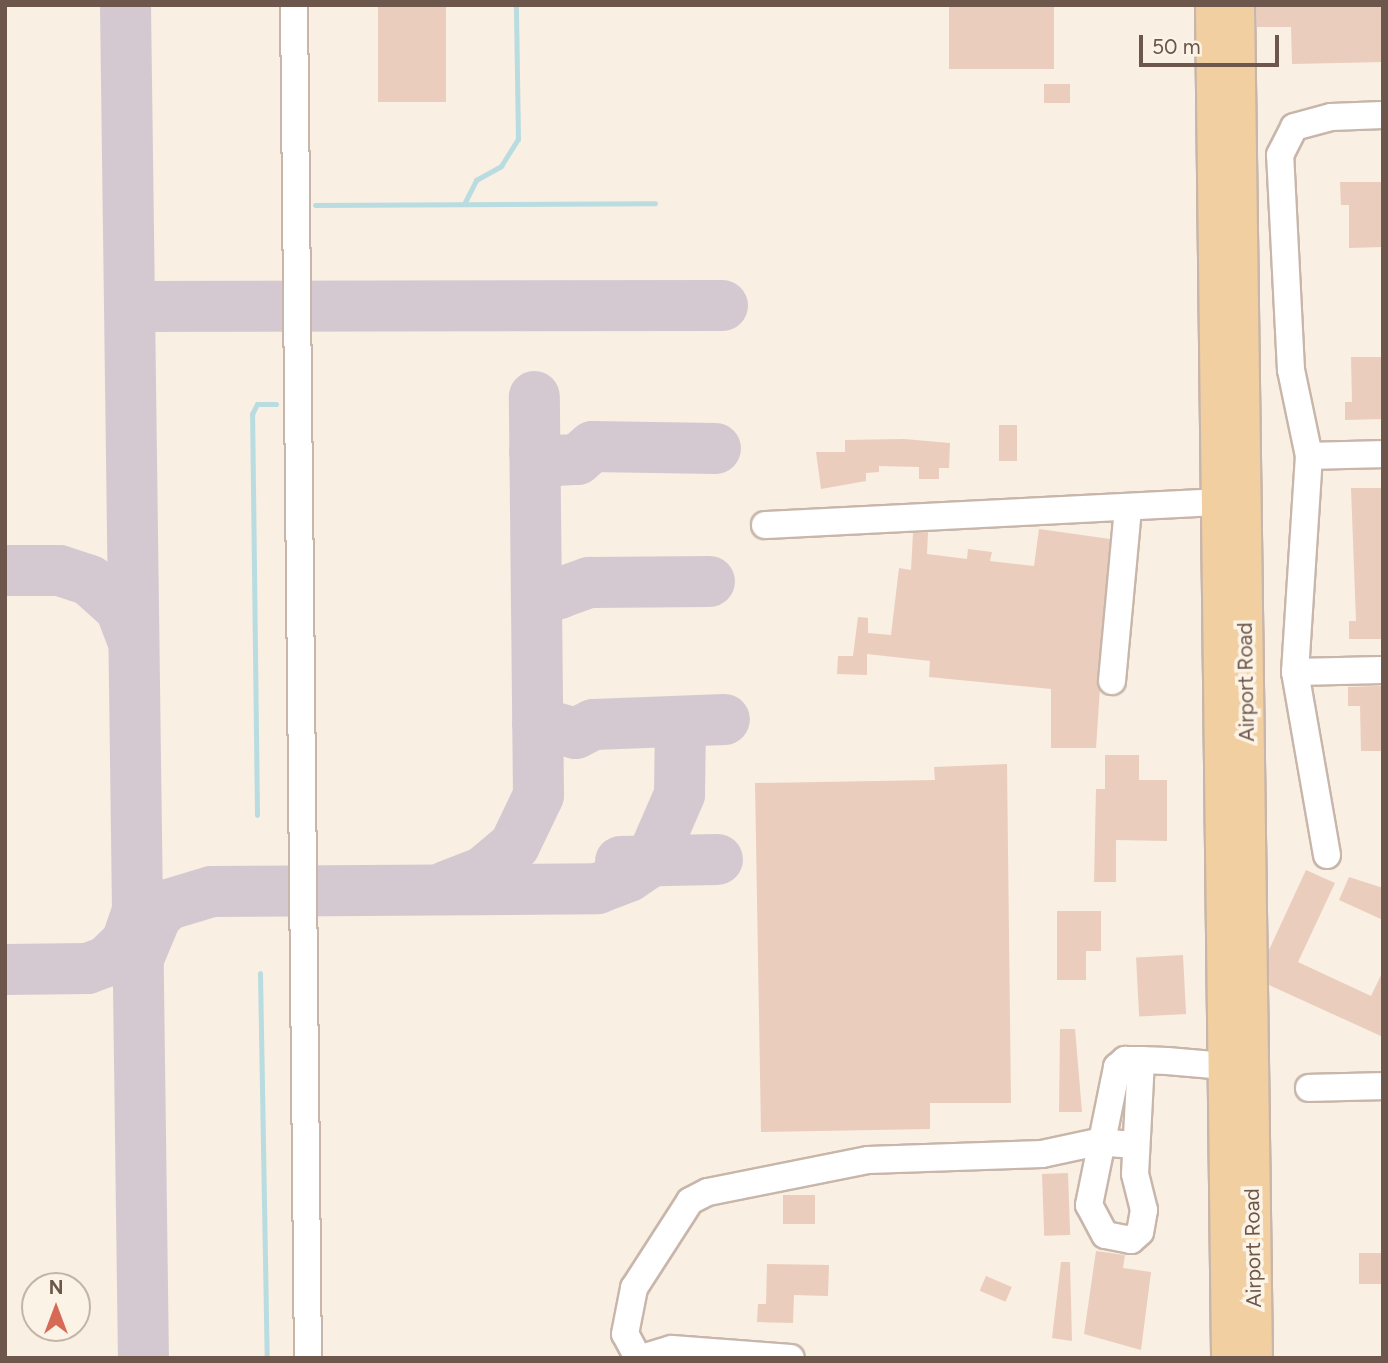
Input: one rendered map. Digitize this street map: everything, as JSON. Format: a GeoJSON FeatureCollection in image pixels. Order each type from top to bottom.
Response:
{"type":"FeatureCollection","features":[{"type":"Feature","properties":{"kind":"main road","name":"Airport Road"},"geometry":{"type":"LineString","coordinates":[[1212,5],[1228,1358]]}},
{"type":"Feature","properties":{"kind":"main road","name":"Airport Road"},"geometry":{"type":"LineString","coordinates":[[1237,5],[1255,1358]]}},
{"type":"Feature","properties":{"kind":"lane"},"geometry":{"type":"LineString","coordinates":[[294,5],[308,1358]]}},
{"type":"Feature","properties":{"kind":"lane"},"geometry":{"type":"LineString","coordinates":[[1327,855],[1295,672],[1309,456],[1291,370],[1280,155],[1294,127],[1331,117],[1383,115]]}},
{"type":"Feature","properties":{"kind":"lane"},"geometry":{"type":"LineString","coordinates":[[1309,456],[1383,454]]}},
{"type":"Feature","properties":{"kind":"lane"},"geometry":{"type":"LineString","coordinates":[[765,524],[1128,510],[1218,502]]}},
{"type":"Feature","properties":{"kind":"lane"},"geometry":{"type":"LineString","coordinates":[[1112,681],[1128,510]]}},
{"type":"Feature","properties":{"kind":"lane"},"geometry":{"type":"LineString","coordinates":[[1295,672],[1383,670]]}},
{"type":"Feature","properties":{"kind":"lane"},"geometry":{"type":"LineString","coordinates":[[1141,1060],[1136,1145],[1144,1210],[1140,1232],[1130,1240],[1105,1236],[1091,1219],[1098,1142],[1117,1067],[1141,1060],[1225,1066]]}},
{"type":"Feature","properties":{"kind":"lane"},"geometry":{"type":"LineString","coordinates":[[1309,1088],[1383,1086]]}},
{"type":"Feature","properties":{"kind":"lane"},"geometry":{"type":"LineString","coordinates":[[791,1358],[672,1349],[640,1358],[625,1334],[635,1288],[669,1228],[699,1196],[868,1160],[1042,1154],[1098,1142],[1136,1145]]}},
{"type":"Feature","properties":{"kind":"building"},"geometry":{"type":"Polygon","coordinates":[[[378,5],[446,5],[446,102],[378,102],[378,5]]]}},
{"type":"Feature","properties":{"kind":"building"},"geometry":{"type":"Polygon","coordinates":[[[949,5],[1054,5],[1054,69],[949,69],[949,5]]]}},
{"type":"Feature","properties":{"kind":"building"},"geometry":{"type":"Polygon","coordinates":[[[1256,5],[1383,5],[1383,62],[1292,64],[1291,27],[1257,27],[1256,5]]]}},
{"type":"Feature","properties":{"kind":"building"},"geometry":{"type":"Polygon","coordinates":[[[1044,84],[1070,84],[1070,103],[1044,103],[1044,84]]]}},
{"type":"Feature","properties":{"kind":"building"},"geometry":{"type":"Polygon","coordinates":[[[1340,182],[1383,182],[1383,247],[1349,248],[1349,205],[1341,205],[1340,182]]]}},
{"type":"Feature","properties":{"kind":"building"},"geometry":{"type":"Polygon","coordinates":[[[1351,357],[1383,357],[1383,419],[1345,420],[1345,402],[1352,402],[1351,357]]]}},
{"type":"Feature","properties":{"kind":"building"},"geometry":{"type":"Polygon","coordinates":[[[999,425],[1017,425],[1017,461],[999,461],[999,425]]]}},
{"type":"Feature","properties":{"kind":"building"},"geometry":{"type":"Polygon","coordinates":[[[904,439],[950,443],[949,468],[939,468],[939,479],[919,479],[919,467],[879,466],[879,472],[866,473],[866,481],[821,489],[816,452],[845,452],[845,440],[904,439]]]}},
{"type":"Feature","properties":{"kind":"building"},"geometry":{"type":"Polygon","coordinates":[[[1351,488],[1383,488],[1383,639],[1349,639],[1349,621],[1356,621],[1351,488]]]}},
{"type":"Feature","properties":{"kind":"building"},"geometry":{"type":"Polygon","coordinates":[[[1039,529],[1110,539],[1096,748],[1051,748],[1051,689],[929,677],[930,661],[867,654],[867,675],[837,674],[838,656],[853,656],[858,617],[868,618],[868,633],[891,635],[899,568],[911,570],[913,533],[928,532],[927,554],[967,559],[968,549],[992,552],[990,561],[1034,566],[1039,529]]]}},
{"type":"Feature","properties":{"kind":"building"},"geometry":{"type":"Polygon","coordinates":[[[1383,686],[1383,751],[1361,751],[1360,706],[1348,706],[1348,687],[1383,686]]]}},
{"type":"Feature","properties":{"kind":"building"},"geometry":{"type":"Polygon","coordinates":[[[1105,755],[1139,755],[1139,780],[1167,780],[1167,841],[1116,840],[1116,882],[1094,882],[1096,789],[1105,789],[1105,755]]]}},
{"type":"Feature","properties":{"kind":"building"},"geometry":{"type":"Polygon","coordinates":[[[1007,764],[1011,1103],[930,1103],[930,1129],[761,1132],[755,783],[935,780],[934,767],[1007,764]]]}},
{"type":"Feature","properties":{"kind":"building"},"geometry":{"type":"Polygon","coordinates":[[[1306,870],[1335,883],[1298,962],[1371,996],[1383,971],[1383,1037],[1269,985],[1269,950],[1306,870]]]}},
{"type":"Feature","properties":{"kind":"building"},"geometry":{"type":"Polygon","coordinates":[[[1349,877],[1383,888],[1383,920],[1339,900],[1349,877]]]}},
{"type":"Feature","properties":{"kind":"building"},"geometry":{"type":"Polygon","coordinates":[[[1057,911],[1101,911],[1101,951],[1086,951],[1086,980],[1057,980],[1057,911]]]}},
{"type":"Feature","properties":{"kind":"building"},"geometry":{"type":"Polygon","coordinates":[[[1183,955],[1186,1014],[1139,1016],[1136,957],[1183,955]]]}},
{"type":"Feature","properties":{"kind":"building"},"geometry":{"type":"Polygon","coordinates":[[[1060,1029],[1075,1029],[1082,1112],[1059,1112],[1060,1029]]]}},
{"type":"Feature","properties":{"kind":"building"},"geometry":{"type":"Polygon","coordinates":[[[1068,1173],[1070,1235],[1044,1236],[1042,1174],[1068,1173]]]}},
{"type":"Feature","properties":{"kind":"building"},"geometry":{"type":"Polygon","coordinates":[[[783,1195],[815,1195],[815,1224],[783,1224],[783,1195]]]}},
{"type":"Feature","properties":{"kind":"building"},"geometry":{"type":"Polygon","coordinates":[[[1096,1251],[1125,1255],[1123,1268],[1151,1272],[1141,1350],[1084,1334],[1096,1251]]]}},
{"type":"Feature","properties":{"kind":"building"},"geometry":{"type":"Polygon","coordinates":[[[1359,1253],[1383,1253],[1383,1284],[1359,1284],[1359,1253]]]}},
{"type":"Feature","properties":{"kind":"building"},"geometry":{"type":"Polygon","coordinates":[[[1061,1262],[1070,1262],[1072,1341],[1052,1338],[1061,1262]]]}},
{"type":"Feature","properties":{"kind":"building"},"geometry":{"type":"Polygon","coordinates":[[[767,1264],[829,1265],[828,1296],[794,1295],[793,1323],[757,1322],[758,1304],[766,1304],[767,1264]]]}},
{"type":"Feature","properties":{"kind":"building"},"geometry":{"type":"Polygon","coordinates":[[[986,1276],[1012,1287],[1006,1302],[980,1291],[986,1276]]]}},
{"type":"Feature","properties":{"kind":"waterway"},"geometry":{"type":"LineString","coordinates":[[464,204],[476,180],[501,166],[518,139],[516,5]]}},
{"type":"Feature","properties":{"kind":"waterway"},"geometry":{"type":"LineString","coordinates":[[315,205],[655,203]]}},
{"type":"Feature","properties":{"kind":"waterway"},"geometry":{"type":"LineString","coordinates":[[257,815],[252,414],[257,404],[276,404]]}},
{"type":"Feature","properties":{"kind":"waterway"},"geometry":{"type":"LineString","coordinates":[[260,973],[267,1358]]}},
{"type":"Feature","properties":{"kind":"taxiway"},"geometry":{"type":"LineString","coordinates":[[125,5],[143,1358]]}},
{"type":"Feature","properties":{"kind":"taxiway"},"geometry":{"type":"LineString","coordinates":[[129,306],[722,305]]}},
{"type":"Feature","properties":{"kind":"taxiway"},"geometry":{"type":"LineString","coordinates":[[445,886],[482,872],[514,845],[538,795],[534,396]]}},
{"type":"Feature","properties":{"kind":"taxiway"},"geometry":{"type":"LineString","coordinates":[[534,451],[555,460],[577,459],[592,446],[715,448]]}},
{"type":"Feature","properties":{"kind":"taxiway"},"geometry":{"type":"LineString","coordinates":[[5,570],[59,570],[89,580],[120,608],[133,642]]}},
{"type":"Feature","properties":{"kind":"taxiway"},"geometry":{"type":"LineString","coordinates":[[536,582],[558,593],[589,582],[709,581]]}},
{"type":"Feature","properties":{"kind":"taxiway"},"geometry":{"type":"LineString","coordinates":[[537,722],[575,733],[593,724],[724,719]]}},
{"type":"Feature","properties":{"kind":"taxiway"},"geometry":{"type":"LineString","coordinates":[[138,958],[156,915],[168,904],[211,891],[597,888],[628,876],[650,861],[679,794],[680,721]]}},
{"type":"Feature","properties":{"kind":"taxiway"},"geometry":{"type":"LineString","coordinates":[[620,861],[717,859]]}},
{"type":"Feature","properties":{"kind":"taxiway"},"geometry":{"type":"LineString","coordinates":[[5,969],[87,968],[106,961],[126,942],[138,907]]}}]}
